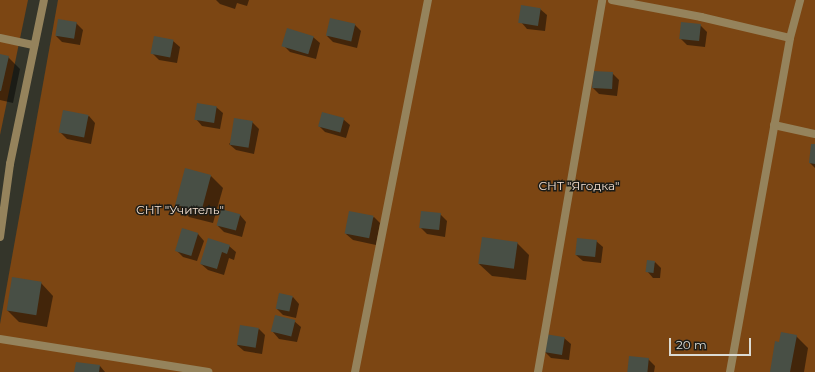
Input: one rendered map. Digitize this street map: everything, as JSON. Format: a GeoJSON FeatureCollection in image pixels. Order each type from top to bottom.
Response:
{"type":"FeatureCollection","features":[{"type":"Feature","properties":{"kind":"street"},"geometry":{"type":"LineString","coordinates":[[0,237],[10,164],[44,0]]}},
{"type":"Feature","properties":{"kind":"street"},"geometry":{"type":"LineString","coordinates":[[355,372],[428,0]]}},
{"type":"Feature","properties":{"kind":"street"},"geometry":{"type":"LineString","coordinates":[[538,372],[602,0]]}},
{"type":"Feature","properties":{"kind":"street"},"geometry":{"type":"LineString","coordinates":[[612,0],[701,17],[790,38]]}},
{"type":"Feature","properties":{"kind":"street"},"geometry":{"type":"LineString","coordinates":[[730,372],[790,38],[800,0]]}},
{"type":"Feature","properties":{"kind":"street"},"geometry":{"type":"LineString","coordinates":[[0,38],[34,45]]}},
{"type":"Feature","properties":{"kind":"street"},"geometry":{"type":"LineString","coordinates":[[774,125],[815,134]]}},
{"type":"Feature","properties":{"kind":"street"},"geometry":{"type":"LineString","coordinates":[[0,339],[208,372]]}},
{"type":"Feature","properties":{"kind":"green space"},"geometry":{"type":"Polygon","coordinates":[[[0,0],[28,0],[0,135],[0,0]]]}},
{"type":"Feature","properties":{"kind":"green space"},"geometry":{"type":"Polygon","coordinates":[[[58,0],[815,0],[815,372],[0,372],[0,324],[58,0]]]}},
{"type":"Feature","properties":{"kind":"building"},"geometry":{"type":"Polygon","coordinates":[[[521,5],[541,8],[538,26],[518,23],[521,5]]]}},
{"type":"Feature","properties":{"kind":"building"},"geometry":{"type":"Polygon","coordinates":[[[330,18],[355,24],[351,41],[326,36],[330,18]]]}},
{"type":"Feature","properties":{"kind":"building"},"geometry":{"type":"Polygon","coordinates":[[[58,19],[77,22],[74,39],[55,36],[58,19]]]}},
{"type":"Feature","properties":{"kind":"building"},"geometry":{"type":"Polygon","coordinates":[[[681,22],[701,24],[699,41],[679,39],[681,22]]]}},
{"type":"Feature","properties":{"kind":"building"},"geometry":{"type":"Polygon","coordinates":[[[287,28],[314,36],[308,54],[281,46],[287,28]]]}},
{"type":"Feature","properties":{"kind":"building"},"geometry":{"type":"Polygon","coordinates":[[[154,36],[174,40],[170,57],[151,54],[154,36]]]}},
{"type":"Feature","properties":{"kind":"building"},"geometry":{"type":"Polygon","coordinates":[[[0,54],[9,56],[1,91],[0,91],[0,54]]]}},
{"type":"Feature","properties":{"kind":"building"},"geometry":{"type":"Polygon","coordinates":[[[593,71],[613,72],[612,89],[592,88],[593,71]]]}},
{"type":"Feature","properties":{"kind":"building"},"geometry":{"type":"Polygon","coordinates":[[[197,103],[217,106],[214,123],[194,120],[197,103]]]}},
{"type":"Feature","properties":{"kind":"building"},"geometry":{"type":"Polygon","coordinates":[[[63,110],[89,115],[84,138],[59,133],[63,110]]]}},
{"type":"Feature","properties":{"kind":"building"},"geometry":{"type":"Polygon","coordinates":[[[322,112],[344,118],[340,132],[318,126],[322,112]]]}},
{"type":"Feature","properties":{"kind":"building"},"geometry":{"type":"Polygon","coordinates":[[[234,118],[253,121],[249,148],[230,145],[234,118]]]}},
{"type":"Feature","properties":{"kind":"building"},"geometry":{"type":"Polygon","coordinates":[[[811,144],[815,144],[815,164],[809,163],[811,144]]]}},
{"type":"Feature","properties":{"kind":"building"},"geometry":{"type":"Polygon","coordinates":[[[185,168],[211,175],[201,212],[175,205],[185,168]]]}},
{"type":"Feature","properties":{"kind":"building"},"geometry":{"type":"Polygon","coordinates":[[[221,209],[240,214],[236,231],[217,225],[221,209]]]}},
{"type":"Feature","properties":{"kind":"building"},"geometry":{"type":"Polygon","coordinates":[[[349,211],[374,216],[369,238],[345,234],[349,211]]]}},
{"type":"Feature","properties":{"kind":"building"},"geometry":{"type":"Polygon","coordinates":[[[421,211],[441,213],[439,230],[419,228],[421,211]]]}},
{"type":"Feature","properties":{"kind":"building"},"geometry":{"type":"Polygon","coordinates":[[[182,228],[198,233],[191,256],[175,251],[182,228]]]}},
{"type":"Feature","properties":{"kind":"building"},"geometry":{"type":"Polygon","coordinates":[[[482,237],[518,242],[514,269],[478,264],[482,237]]]}},
{"type":"Feature","properties":{"kind":"building"},"geometry":{"type":"Polygon","coordinates":[[[208,238],[230,245],[227,254],[222,252],[217,269],[200,264],[208,238]]]}},
{"type":"Feature","properties":{"kind":"building"},"geometry":{"type":"Polygon","coordinates":[[[577,238],[597,240],[595,257],[575,255],[577,238]]]}},
{"type":"Feature","properties":{"kind":"building"},"geometry":{"type":"Polygon","coordinates":[[[647,260],[655,261],[653,273],[646,272],[647,260]]]}},
{"type":"Feature","properties":{"kind":"building"},"geometry":{"type":"Polygon","coordinates":[[[12,277],[42,282],[36,315],[7,311],[12,277]]]}},
{"type":"Feature","properties":{"kind":"building"},"geometry":{"type":"Polygon","coordinates":[[[279,293],[293,296],[289,312],[276,309],[279,293]]]}},
{"type":"Feature","properties":{"kind":"building"},"geometry":{"type":"Polygon","coordinates":[[[275,315],[295,320],[291,337],[271,331],[275,315]]]}},
{"type":"Feature","properties":{"kind":"building"},"geometry":{"type":"Polygon","coordinates":[[[240,325],[259,328],[256,348],[237,345],[240,325]]]}},
{"type":"Feature","properties":{"kind":"building"},"geometry":{"type":"Polygon","coordinates":[[[781,332],[797,335],[790,372],[770,372],[775,341],[779,342],[781,332]]]}},
{"type":"Feature","properties":{"kind":"building"},"geometry":{"type":"Polygon","coordinates":[[[545,334],[565,337],[562,355],[542,352],[545,334]]]}},
{"type":"Feature","properties":{"kind":"building"},"geometry":{"type":"Polygon","coordinates":[[[629,356],[649,358],[647,372],[627,372],[629,356]]]}},
{"type":"Feature","properties":{"kind":"building"},"geometry":{"type":"Polygon","coordinates":[[[76,362],[100,365],[99,372],[74,372],[76,362]]]}},
{"type":"Feature","properties":{"kind":"park label","name":"СНТ \"Ягодка\""},"geometry":{"type":"Point","coordinates":[579,186]}},
{"type":"Feature","properties":{"kind":"park label","name":"СНТ \"Учитель\""},"geometry":{"type":"Point","coordinates":[180,210]}}]}
